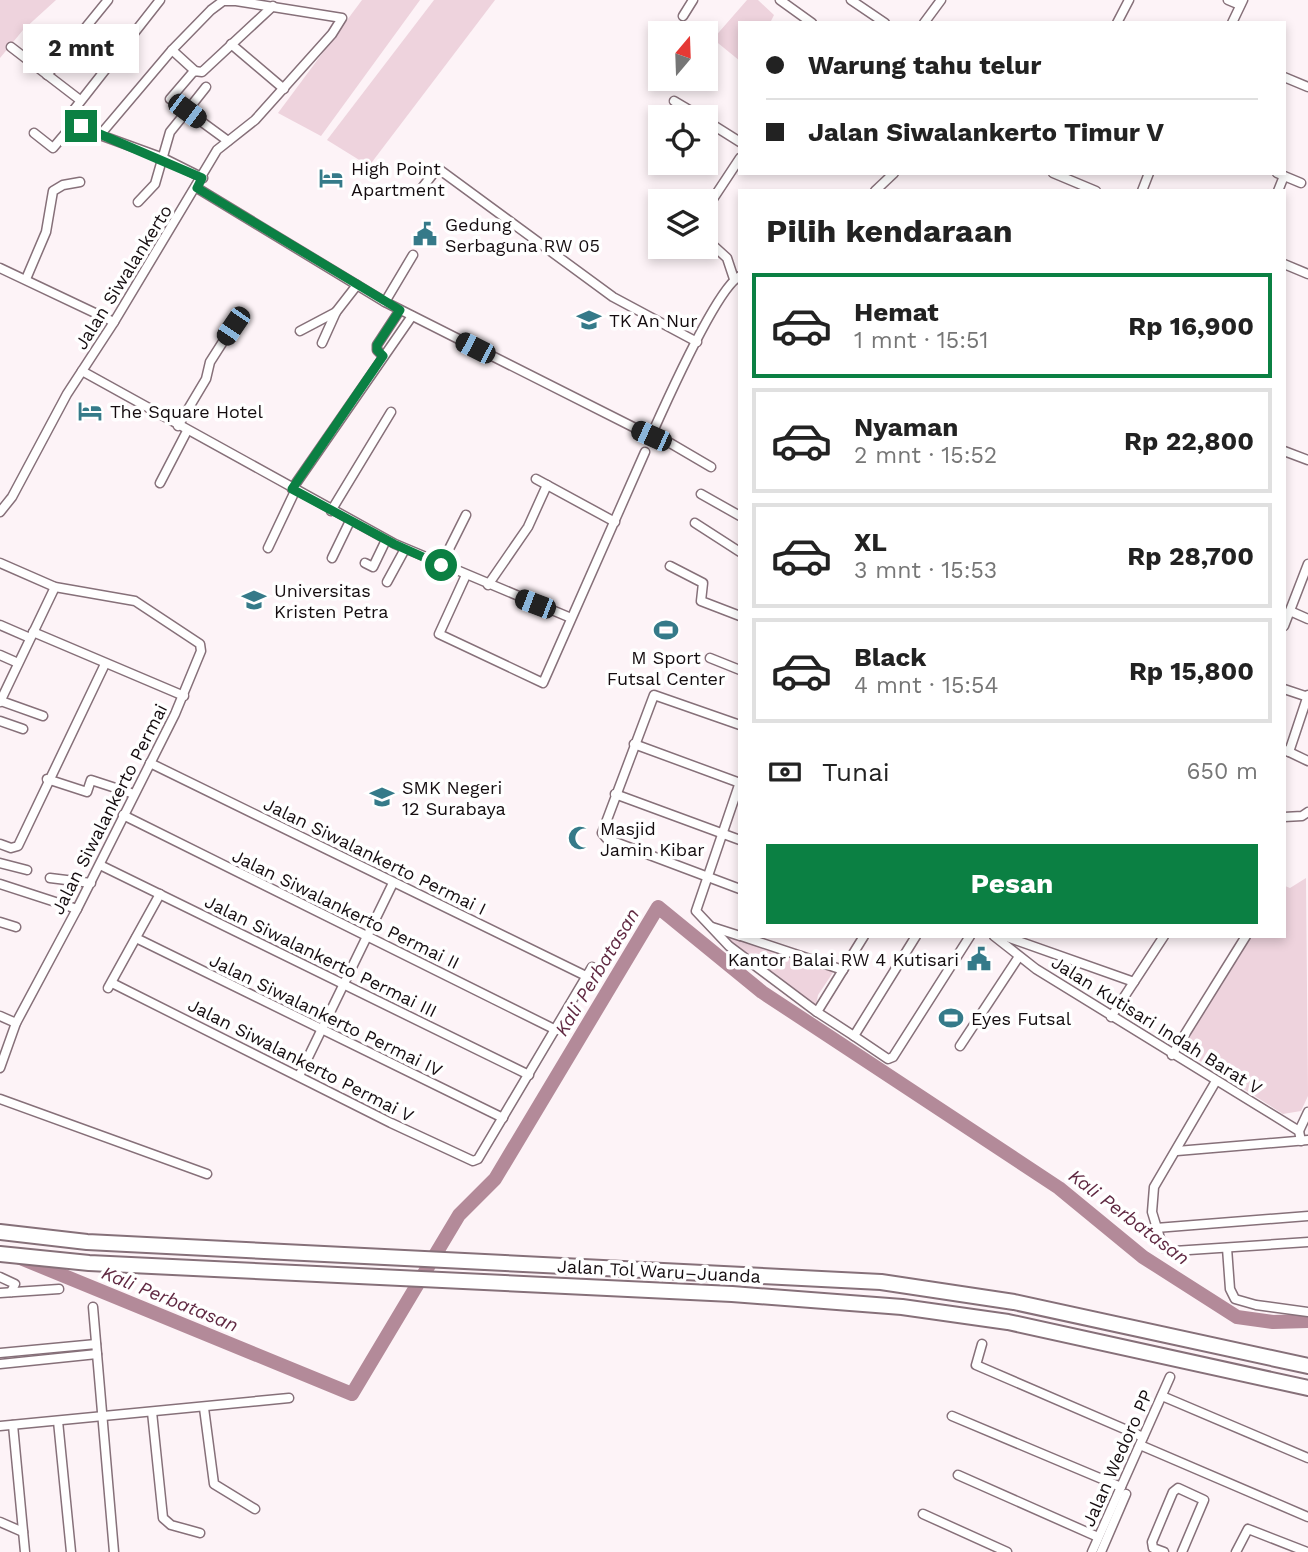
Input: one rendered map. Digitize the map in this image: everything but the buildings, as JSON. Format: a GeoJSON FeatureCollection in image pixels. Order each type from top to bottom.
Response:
{"type":"FeatureCollection","features":[{"type":"Feature","properties":{"kind":"highway","name":"Jalan Tol Waru–Juanda"},"geometry":{"type":"LineString","coordinates":[[0,1232],[87,1242],[881,1282],[1014,1302],[1308,1366]]}},
{"type":"Feature","properties":{"kind":"highway","name":"Jalan Tol Waru–Juanda"},"geometry":{"type":"LineString","coordinates":[[0,1254],[89,1263],[815,1299],[902,1307],[1008,1322],[1308,1388]]}},
{"type":"Feature","properties":{"kind":"street"},"geometry":{"type":"LineString","coordinates":[[47,75],[108,0]]}},
{"type":"Feature","properties":{"kind":"street"},"geometry":{"type":"LineString","coordinates":[[160,0],[69,114],[75,122],[100,135],[163,159],[202,178]]}},
{"type":"Feature","properties":{"kind":"street"},"geometry":{"type":"LineString","coordinates":[[683,16],[693,0]]}},
{"type":"Feature","properties":{"kind":"street"},"geometry":{"type":"LineString","coordinates":[[780,0],[809,21]]}},
{"type":"Feature","properties":{"kind":"street"},"geometry":{"type":"LineString","coordinates":[[851,0],[882,21]]}},
{"type":"Feature","properties":{"kind":"street"},"geometry":{"type":"LineString","coordinates":[[925,21],[941,0]]}},
{"type":"Feature","properties":{"kind":"street"},"geometry":{"type":"LineString","coordinates":[[1118,21],[1129,0]]}},
{"type":"Feature","properties":{"kind":"street"},"geometry":{"type":"LineString","coordinates":[[1228,0],[1241,3],[1233,21]]}},
{"type":"Feature","properties":{"kind":"street"},"geometry":{"type":"LineString","coordinates":[[100,135],[172,50],[217,5],[227,1],[273,6]]}},
{"type":"Feature","properties":{"kind":"street"},"geometry":{"type":"LineString","coordinates":[[172,50],[195,71],[202,72],[273,6]]}},
{"type":"Feature","properties":{"kind":"street","name":"Jalan Siwalankerto"},"geometry":{"type":"LineString","coordinates":[[0,512],[12,497],[82,370],[197,188],[217,150],[244,131],[284,89],[342,18],[273,6]]}},
{"type":"Feature","properties":{"kind":"street"},"geometry":{"type":"LineString","coordinates":[[231,44],[284,89]]}},
{"type":"Feature","properties":{"kind":"street"},"geometry":{"type":"LineString","coordinates":[[11,47],[80,100]]}},
{"type":"Feature","properties":{"kind":"street"},"geometry":{"type":"LineString","coordinates":[[170,99],[195,71]]}},
{"type":"Feature","properties":{"kind":"street"},"geometry":{"type":"LineString","coordinates":[[1286,78],[1308,87]]}},
{"type":"Feature","properties":{"kind":"street"},"geometry":{"type":"LineString","coordinates":[[138,202],[155,184],[170,132],[206,87]]}},
{"type":"Feature","properties":{"kind":"street"},"geometry":{"type":"LineString","coordinates":[[674,101],[681,105]]}},
{"type":"Feature","properties":{"kind":"street"},"geometry":{"type":"LineString","coordinates":[[187,111],[228,141]]}},
{"type":"Feature","properties":{"kind":"street"},"geometry":{"type":"LineString","coordinates":[[34,133],[53,148],[75,122]]}},
{"type":"Feature","properties":{"kind":"street"},"geometry":{"type":"LineString","coordinates":[[718,128],[738,141]]}},
{"type":"Feature","properties":{"kind":"street"},"geometry":{"type":"LineString","coordinates":[[718,191],[738,161]]}},
{"type":"Feature","properties":{"kind":"street"},"geometry":{"type":"LineString","coordinates":[[422,188],[440,170],[641,314],[697,342]]}},
{"type":"Feature","properties":{"kind":"street"},"geometry":{"type":"LineString","coordinates":[[877,189],[892,175]]}},
{"type":"Feature","properties":{"kind":"street"},"geometry":{"type":"LineString","coordinates":[[1280,175],[1301,183]]}},
{"type":"Feature","properties":{"kind":"street"},"geometry":{"type":"LineString","coordinates":[[1074,177],[1093,189]]}},
{"type":"Feature","properties":{"kind":"street"},"geometry":{"type":"LineString","coordinates":[[26,279],[46,232],[53,191],[63,185],[80,182]]}},
{"type":"Feature","properties":{"kind":"street"},"geometry":{"type":"LineString","coordinates":[[197,188],[385,302],[711,467]]}},
{"type":"Feature","properties":{"kind":"street"},"geometry":{"type":"LineString","coordinates":[[466,575],[439,635],[541,683],[652,435],[697,342],[737,278],[727,258],[718,250]]}},
{"type":"Feature","properties":{"kind":"street"},"geometry":{"type":"LineString","coordinates":[[385,302],[413,255]]}},
{"type":"Feature","properties":{"kind":"street"},"geometry":{"type":"LineString","coordinates":[[1286,265],[1308,274]]}},
{"type":"Feature","properties":{"kind":"street"},"geometry":{"type":"LineString","coordinates":[[0,268],[114,322]]}},
{"type":"Feature","properties":{"kind":"street"},"geometry":{"type":"LineString","coordinates":[[322,343],[336,312],[357,285]]}},
{"type":"Feature","properties":{"kind":"street"},"geometry":{"type":"LineString","coordinates":[[383,356],[377,350],[377,345],[400,310]]}},
{"type":"Feature","properties":{"kind":"street"},"geometry":{"type":"LineString","coordinates":[[300,331],[336,312]]}},
{"type":"Feature","properties":{"kind":"street"},"geometry":{"type":"LineString","coordinates":[[268,548],[294,490],[412,316]]}},
{"type":"Feature","properties":{"kind":"street"},"geometry":{"type":"LineString","coordinates":[[178,426],[206,379],[210,362],[233,326]]}},
{"type":"Feature","properties":{"kind":"street"},"geometry":{"type":"LineString","coordinates":[[82,370],[386,540],[572,618]]}},
{"type":"Feature","properties":{"kind":"street"},"geometry":{"type":"LineString","coordinates":[[331,511],[391,412]]}},
{"type":"Feature","properties":{"kind":"street"},"geometry":{"type":"LineString","coordinates":[[160,483],[187,431]]}},
{"type":"Feature","properties":{"kind":"street"},"geometry":{"type":"LineString","coordinates":[[1286,452],[1308,460]]}},
{"type":"Feature","properties":{"kind":"street"},"geometry":{"type":"LineString","coordinates":[[536,479],[615,522]]}},
{"type":"Feature","properties":{"kind":"street"},"geometry":{"type":"LineString","coordinates":[[488,585],[528,527],[547,485]]}},
{"type":"Feature","properties":{"kind":"street"},"geometry":{"type":"LineString","coordinates":[[701,495],[738,515]]}},
{"type":"Feature","properties":{"kind":"street"},"geometry":{"type":"LineString","coordinates":[[441,565],[466,515]]}},
{"type":"Feature","properties":{"kind":"street"},"geometry":{"type":"LineString","coordinates":[[332,558],[350,521]]}},
{"type":"Feature","properties":{"kind":"street"},"geometry":{"type":"LineString","coordinates":[[695,523],[738,551]]}},
{"type":"Feature","properties":{"kind":"street"},"geometry":{"type":"LineString","coordinates":[[365,563],[373,567],[386,540]]}},
{"type":"Feature","properties":{"kind":"street"},"geometry":{"type":"LineString","coordinates":[[387,582],[405,549]]}},
{"type":"Feature","properties":{"kind":"street"},"geometry":{"type":"LineString","coordinates":[[0,563],[55,587],[0,701],[43,716]]}},
{"type":"Feature","properties":{"kind":"street"},"geometry":{"type":"LineString","coordinates":[[1286,621],[1308,564]]}},
{"type":"Feature","properties":{"kind":"street"},"geometry":{"type":"LineString","coordinates":[[670,566],[703,583],[702,601],[738,615]]}},
{"type":"Feature","properties":{"kind":"street","name":"Jalan Siwalankerto Permai"},"geometry":{"type":"LineString","coordinates":[[0,1068],[3,1051],[16,1023],[91,883],[184,696],[200,657],[200,644],[135,601],[55,587]]}},
{"type":"Feature","properties":{"kind":"street"},"geometry":{"type":"LineString","coordinates":[[1290,611],[1308,619]]}},
{"type":"Feature","properties":{"kind":"street"},"geometry":{"type":"LineString","coordinates":[[0,625],[184,696]]}},
{"type":"Feature","properties":{"kind":"street"},"geometry":{"type":"LineString","coordinates":[[0,655],[19,663]]}},
{"type":"Feature","properties":{"kind":"street"},"geometry":{"type":"LineString","coordinates":[[710,658],[738,669]]}},
{"type":"Feature","properties":{"kind":"street"},"geometry":{"type":"LineString","coordinates":[[0,844],[11,848],[18,846],[47,779],[105,664]]}},
{"type":"Feature","properties":{"kind":"street"},"geometry":{"type":"LineString","coordinates":[[1286,690],[1308,696],[1287,751],[1308,761]]}},
{"type":"Feature","properties":{"kind":"street"},"geometry":{"type":"LineString","coordinates":[[738,724],[659,695],[653,697],[603,828],[604,837],[738,888]]}},
{"type":"Feature","properties":{"kind":"street"},"geometry":{"type":"LineString","coordinates":[[0,721],[23,729]]}},
{"type":"Feature","properties":{"kind":"street"},"geometry":{"type":"LineString","coordinates":[[634,744],[738,781]]}},
{"type":"Feature","properties":{"kind":"street","name":"Jalan Siwalankerto Permai I"},"geometry":{"type":"LineString","coordinates":[[150,763],[586,976]]}},
{"type":"Feature","properties":{"kind":"street"},"geometry":{"type":"LineString","coordinates":[[47,779],[87,792],[91,780],[134,794]]}},
{"type":"Feature","properties":{"kind":"street"},"geometry":{"type":"LineString","coordinates":[[738,788],[696,911],[709,926],[763,973],[853,1036],[887,1058],[893,1057],[969,938]]}},
{"type":"Feature","properties":{"kind":"street"},"geometry":{"type":"LineString","coordinates":[[615,794],[738,839]]}},
{"type":"Feature","properties":{"kind":"street"},"geometry":{"type":"LineString","coordinates":[[1286,817],[1302,816],[1308,812]]}},
{"type":"Feature","properties":{"kind":"street","name":"Jalan Siwalankerto Permai II"},"geometry":{"type":"LineString","coordinates":[[123,815],[556,1030]]}},
{"type":"Feature","properties":{"kind":"street"},"geometry":{"type":"LineString","coordinates":[[0,863],[27,870]]}},
{"type":"Feature","properties":{"kind":"street","name":"Jalan Siwalankerto Permai III"},"geometry":{"type":"LineString","coordinates":[[100,865],[529,1075]]}},
{"type":"Feature","properties":{"kind":"street"},"geometry":{"type":"LineString","coordinates":[[50,878],[91,883]]}},
{"type":"Feature","properties":{"kind":"street"},"geometry":{"type":"LineString","coordinates":[[299,1076],[393,883]]}},
{"type":"Feature","properties":{"kind":"street"},"geometry":{"type":"LineString","coordinates":[[0,884],[77,909]]}},
{"type":"Feature","properties":{"kind":"street"},"geometry":{"type":"LineString","coordinates":[[136,938],[160,894]]}},
{"type":"Feature","properties":{"kind":"street"},"geometry":{"type":"LineString","coordinates":[[0,922],[16,927]]}},
{"type":"Feature","properties":{"kind":"street"},"geometry":{"type":"LineString","coordinates":[[709,926],[738,935]]}},
{"type":"Feature","properties":{"kind":"street","name":"Jalan Siwalankerto Permai V"},"geometry":{"type":"LineString","coordinates":[[136,938],[110,986],[468,1160],[478,1159],[503,1118]]}},
{"type":"Feature","properties":{"kind":"street","name":"Jalan Siwalankerto Permai IV"},"geometry":{"type":"LineString","coordinates":[[136,938],[503,1118]]}},
{"type":"Feature","properties":{"kind":"street"},"geometry":{"type":"LineString","coordinates":[[747,938],[843,970]]}},
{"type":"Feature","properties":{"kind":"street"},"geometry":{"type":"LineString","coordinates":[[817,1012],[863,938]]}},
{"type":"Feature","properties":{"kind":"street"},"geometry":{"type":"LineString","coordinates":[[853,1036],[915,938]]}},
{"type":"Feature","properties":{"kind":"street","name":"Jalan Kutisari Indah Barat V"},"geometry":{"type":"LineString","coordinates":[[996,938],[1018,958],[1299,1131]]}},
{"type":"Feature","properties":{"kind":"street","name":"Jalan Kutisari Indah Barat V"},"geometry":{"type":"LineString","coordinates":[[1010,938],[1134,982]]}},
{"type":"Feature","properties":{"kind":"street"},"geometry":{"type":"LineString","coordinates":[[1111,1017],[1162,938]]}},
{"type":"Feature","properties":{"kind":"street"},"geometry":{"type":"LineString","coordinates":[[1172,1055],[1244,938]]}},
{"type":"Feature","properties":{"kind":"street"},"geometry":{"type":"LineString","coordinates":[[960,1046],[1018,958]]}},
{"type":"Feature","properties":{"kind":"street"},"geometry":{"type":"LineString","coordinates":[[503,1118],[592,967]]}},
{"type":"Feature","properties":{"kind":"street"},"geometry":{"type":"LineString","coordinates":[[0,1016],[16,1023]]}},
{"type":"Feature","properties":{"kind":"street"},"geometry":{"type":"LineString","coordinates":[[1216,1081],[1158,1178],[1152,1196],[1152,1212],[1163,1248],[1169,1251],[1308,1242]]}},
{"type":"Feature","properties":{"kind":"street"},"geometry":{"type":"LineString","coordinates":[[0,1099],[207,1174]]}},
{"type":"Feature","properties":{"kind":"street"},"geometry":{"type":"LineString","coordinates":[[1177,1150],[1304,1140],[1299,1131],[1308,1112]]}},
{"type":"Feature","properties":{"kind":"street"},"geometry":{"type":"LineString","coordinates":[[1156,1228],[1308,1216]]}},
{"type":"Feature","properties":{"kind":"street"},"geometry":{"type":"LineString","coordinates":[[1227,1248],[1230,1289],[1235,1299],[1256,1306],[1308,1312]]}},
{"type":"Feature","properties":{"kind":"street"},"geometry":{"type":"LineString","coordinates":[[0,1277],[15,1284],[10,1293]]}},
{"type":"Feature","properties":{"kind":"street"},"geometry":{"type":"LineString","coordinates":[[0,1293],[59,1289]]}},
{"type":"Feature","properties":{"kind":"street"},"geometry":{"type":"LineString","coordinates":[[93,1307],[114,1552]]}},
{"type":"Feature","properties":{"kind":"street"},"geometry":{"type":"LineString","coordinates":[[0,1353],[96,1343]]}},
{"type":"Feature","properties":{"kind":"street"},"geometry":{"type":"LineString","coordinates":[[982,1344],[976,1365],[1308,1517]]}},
{"type":"Feature","properties":{"kind":"street"},"geometry":{"type":"LineString","coordinates":[[72,1346],[73,1356]]}},
{"type":"Feature","properties":{"kind":"street"},"geometry":{"type":"LineString","coordinates":[[0,1364],[97,1354]]}},
{"type":"Feature","properties":{"kind":"street","name":"Jalan Wedoro PP"},"geometry":{"type":"LineString","coordinates":[[1091,1552],[1124,1491],[1141,1441],[1170,1377]]}},
{"type":"Feature","properties":{"kind":"street"},"geometry":{"type":"LineString","coordinates":[[1162,1396],[1308,1458]]}},
{"type":"Feature","properties":{"kind":"street"},"geometry":{"type":"LineString","coordinates":[[0,1426],[289,1398]]}},
{"type":"Feature","properties":{"kind":"street"},"geometry":{"type":"LineString","coordinates":[[204,1408],[214,1484],[255,1509]]}},
{"type":"Feature","properties":{"kind":"street"},"geometry":{"type":"LineString","coordinates":[[152,1412],[163,1518],[171,1525],[200,1533]]}},
{"type":"Feature","properties":{"kind":"street"},"geometry":{"type":"LineString","coordinates":[[952,1416],[1124,1491],[1101,1552]]}},
{"type":"Feature","properties":{"kind":"street"},"geometry":{"type":"LineString","coordinates":[[58,1421],[71,1552]]}},
{"type":"Feature","properties":{"kind":"street"},"geometry":{"type":"LineString","coordinates":[[13,1425],[25,1552]]}},
{"type":"Feature","properties":{"kind":"street"},"geometry":{"type":"LineString","coordinates":[[958,1475],[1098,1537]]}},
{"type":"Feature","properties":{"kind":"street"},"geometry":{"type":"LineString","coordinates":[[1164,1552],[1153,1548],[1152,1542],[1172,1492],[1178,1488],[1204,1500],[1182,1552]]}},
{"type":"Feature","properties":{"kind":"street"},"geometry":{"type":"LineString","coordinates":[[923,1514],[1007,1552]]}},
{"type":"Feature","properties":{"kind":"street"},"geometry":{"type":"LineString","coordinates":[[0,1522],[23,1532]]}},
{"type":"Feature","properties":{"kind":"street"},"geometry":{"type":"LineString","coordinates":[[1236,1552],[1248,1529],[1307,1552]]}},
{"type":"Feature","properties":{"kind":"shaded area"},"geometry":{"type":"Polygon","coordinates":[[[0,0],[56,0],[23,30],[0,58],[0,0]]]}},
{"type":"Feature","properties":{"kind":"shaded area"},"geometry":{"type":"Polygon","coordinates":[[[362,0],[420,0],[321,136],[278,113],[362,0]]]}},
{"type":"Feature","properties":{"kind":"shaded area"},"geometry":{"type":"Polygon","coordinates":[[[434,0],[495,0],[369,166],[327,140],[434,0]]]}},
{"type":"Feature","properties":{"kind":"shaded area"},"geometry":{"type":"Polygon","coordinates":[[[747,0],[758,0],[774,15],[771,21],[738,21],[738,59],[718,43],[718,33],[747,0]]]}},
{"type":"Feature","properties":{"kind":"shaded area"},"geometry":{"type":"Polygon","coordinates":[[[1306,878],[1308,1096],[1301,1111],[1283,1114],[1181,1049],[1251,938],[1286,938],[1286,886],[1290,888],[1306,878]]]}},
{"type":"Feature","properties":{"kind":"shaded area"},"geometry":{"type":"Polygon","coordinates":[[[722,934],[836,968],[818,995],[816,1006],[722,934]]]}},
{"type":"Feature","properties":{"kind":"waterway","name":"Kali Perbatasan"},"geometry":{"type":"LineString","coordinates":[[18,1257],[352,1394],[459,1215],[495,1179],[658,907],[762,992],[1059,1188],[1143,1257],[1237,1317],[1273,1322],[1308,1321]]}},
{"type":"Feature","properties":{"kind":"place","name":"High Point Apartment"},"geometry":{"type":"Point","coordinates":[331,178]}},
{"type":"Feature","properties":{"kind":"place","name":"Gedung Serbaguna RW 05"},"geometry":{"type":"Point","coordinates":[425,234]}},
{"type":"Feature","properties":{"kind":"place","name":"TK An Nur"},"geometry":{"type":"Point","coordinates":[589,320]}},
{"type":"Feature","properties":{"kind":"place","name":"The Square Hotel"},"geometry":{"type":"Point","coordinates":[90,411]}},
{"type":"Feature","properties":{"kind":"place","name":"Universitas Kristen Petra"},"geometry":{"type":"Point","coordinates":[254,600]}},
{"type":"Feature","properties":{"kind":"place","name":"M Sport Futsal Center"},"geometry":{"type":"Point","coordinates":[666,630]}},
{"type":"Feature","properties":{"kind":"place","name":"SMK Negeri 12 Surabaya"},"geometry":{"type":"Point","coordinates":[382,797]}},
{"type":"Feature","properties":{"kind":"place","name":"Masjid Jamin Kibar"},"geometry":{"type":"Point","coordinates":[580,838]}},
{"type":"Feature","properties":{"kind":"place","name":"Kantor Balai RW 4 Kutisari"},"geometry":{"type":"Point","coordinates":[979,959]}},
{"type":"Feature","properties":{"kind":"place","name":"Eyes Futsal"},"geometry":{"type":"Point","coordinates":[951,1018]}},
{"type":"Feature","properties":{"kind":"route"},"geometry":{"type":"LineString","coordinates":[[81,126],[202,178],[197,188],[258,222],[400,310],[377,345],[376,349],[383,356],[292,489],[394,544],[441,565]]}}]}
